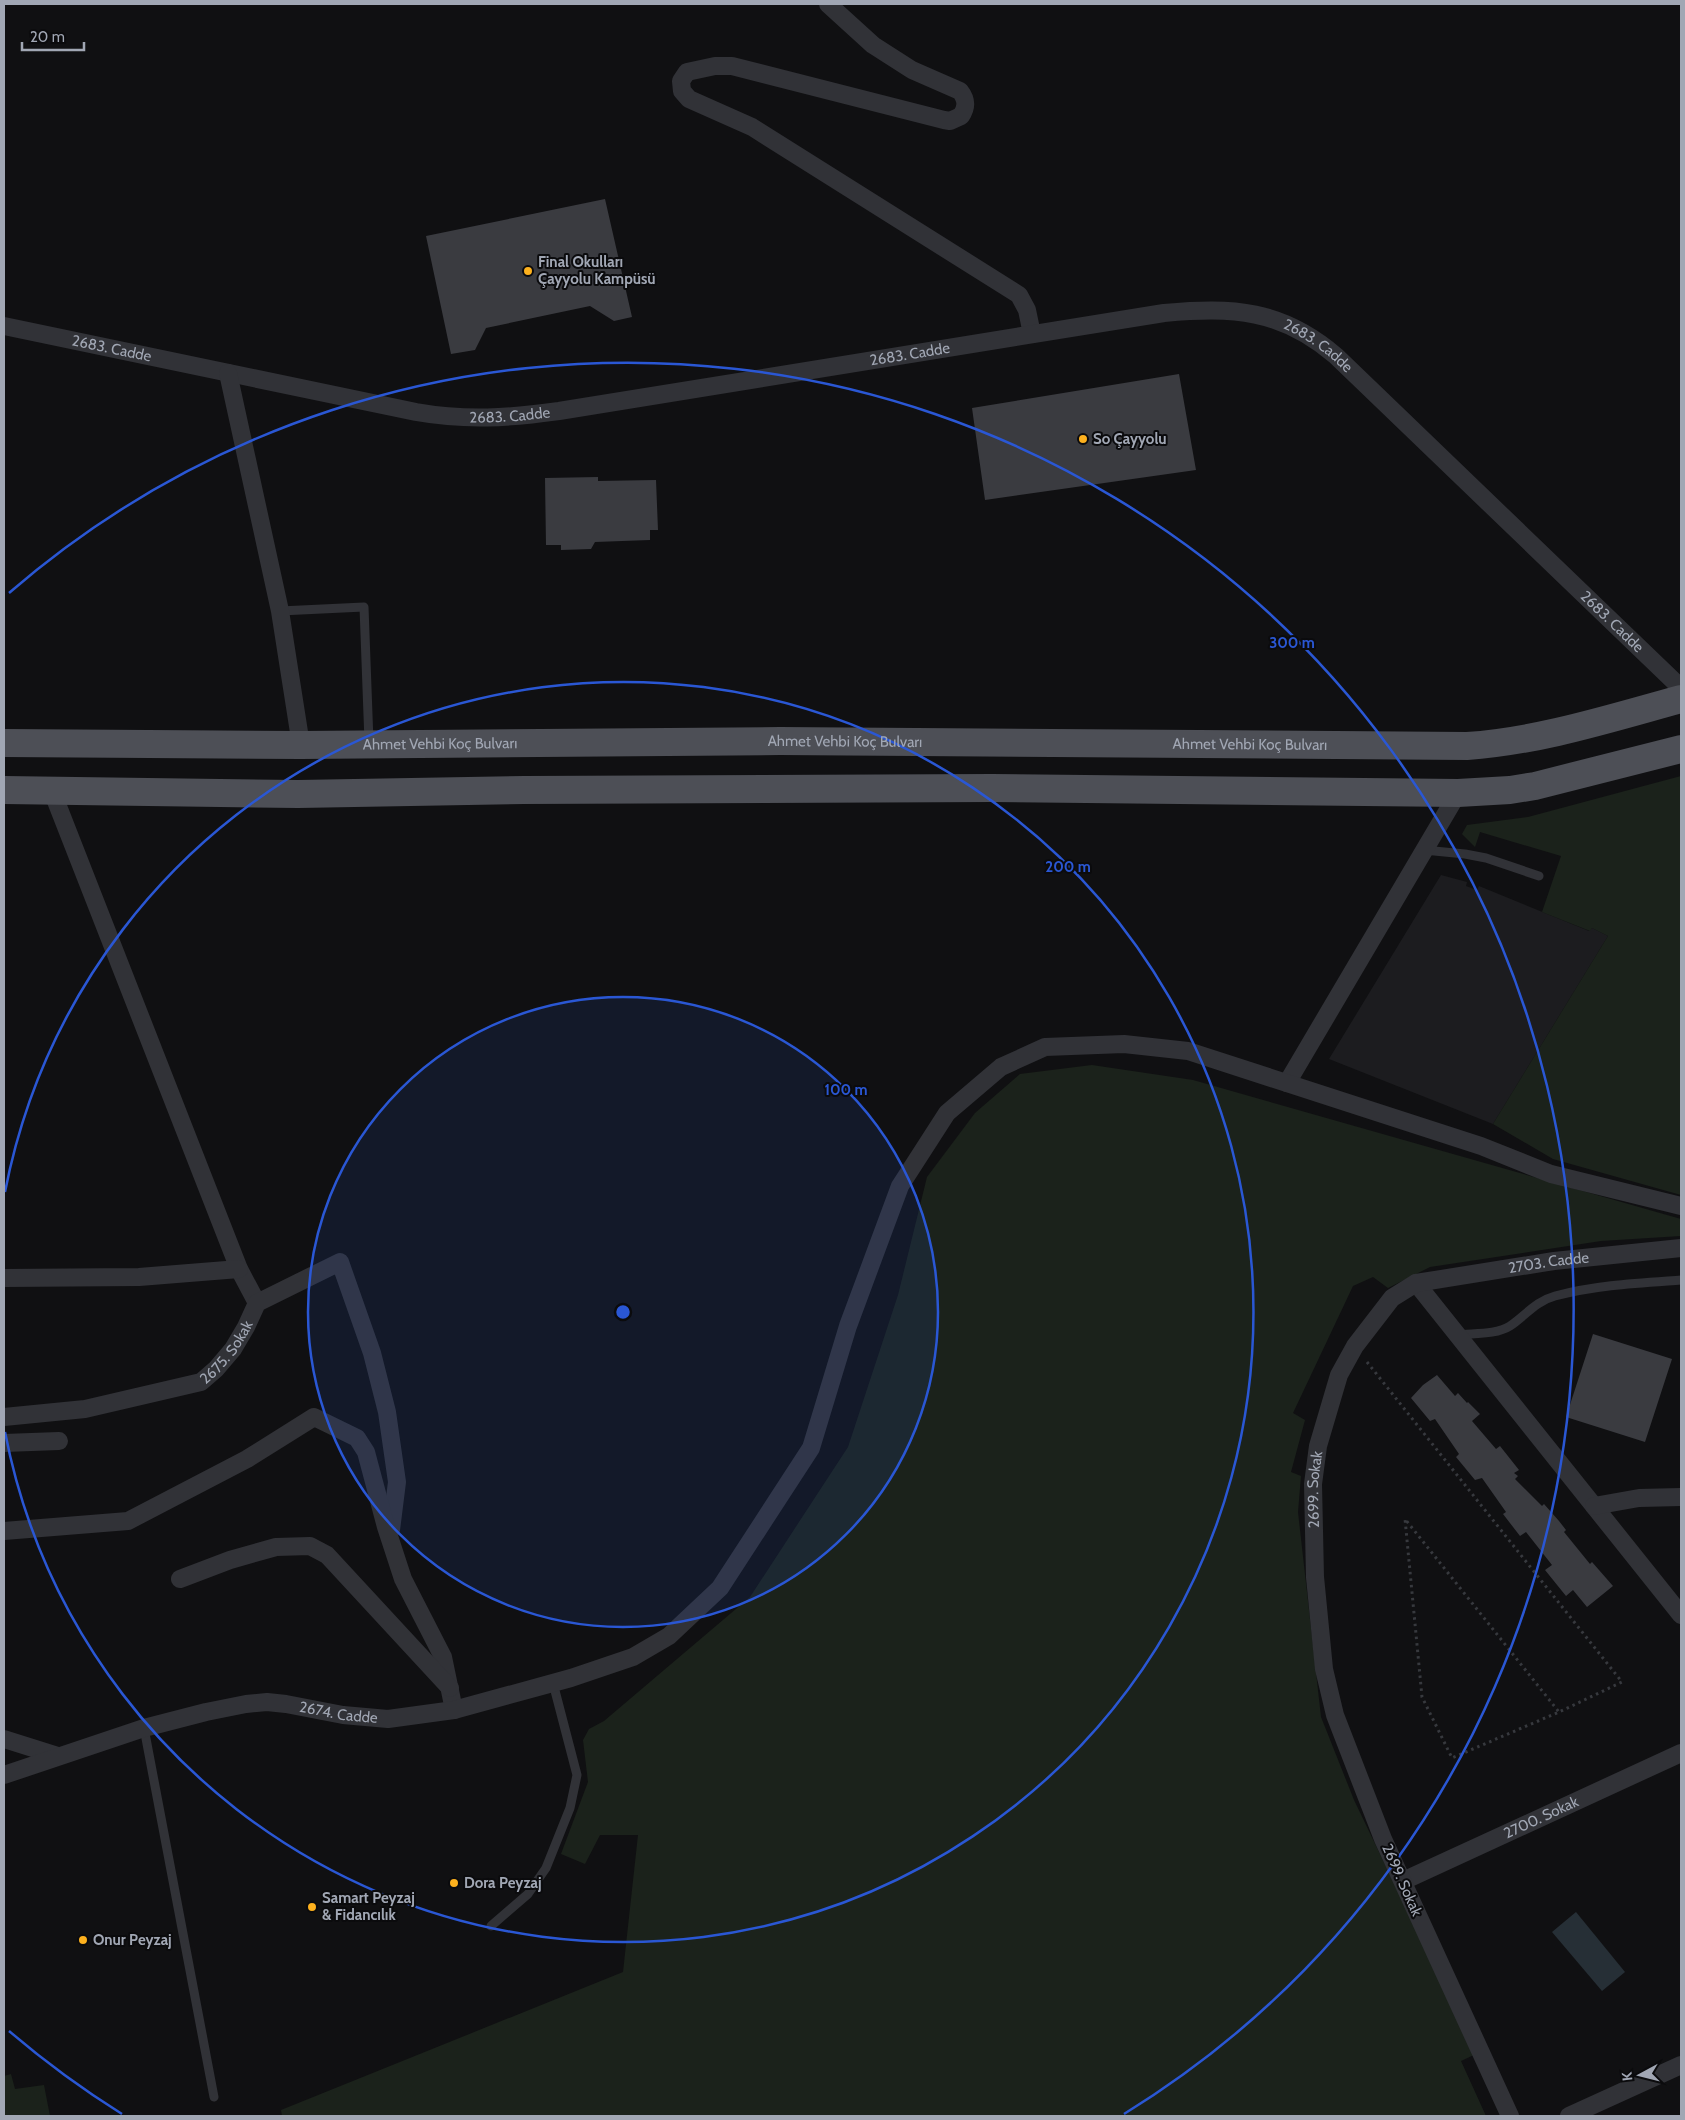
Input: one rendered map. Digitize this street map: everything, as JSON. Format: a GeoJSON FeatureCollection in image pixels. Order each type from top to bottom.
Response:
{"type":"FeatureCollection","features":[{"type":"Feature","properties":{"kind":"main road","name":"Ahmet Vehbi Koç Bulvarı"},"geometry":{"type":"LineString","coordinates":[[4,743],[301,745],[780,741],[1467,746],[1503,744],[1533,738],[1681,699]]}},
{"type":"Feature","properties":{"kind":"main road"},"geometry":{"type":"LineString","coordinates":[[4,790],[298,794],[534,790],[992,788],[1458,793],[1510,790],[1534,786],[1681,749]]}},
{"type":"Feature","properties":{"kind":"street"},"geometry":{"type":"LineString","coordinates":[[828,4],[873,44],[912,70],[960,91],[965,96],[966,104],[961,116],[950,121],[921,115],[732,66],[715,66],[687,72],[681,81],[682,91],[689,99],[752,127],[1019,295],[1027,310],[1032,334]]}},
{"type":"Feature","properties":{"kind":"street","name":"2683. Cadde"},"geometry":{"type":"LineString","coordinates":[[4,326],[416,412],[447,417],[483,419],[559,411],[1164,313],[1196,310],[1226,311],[1280,320],[1318,341],[1336,356],[1681,688]]}},
{"type":"Feature","properties":{"kind":"street"},"geometry":{"type":"LineString","coordinates":[[228,372],[280,611],[301,745]]}},
{"type":"Feature","properties":{"kind":"street"},"geometry":{"type":"LineString","coordinates":[[52,791],[239,1269],[257,1303]]}},
{"type":"Feature","properties":{"kind":"street"},"geometry":{"type":"LineString","coordinates":[[1288,1083],[1458,793]]}},
{"type":"Feature","properties":{"kind":"street","name":"2674. Cadde"},"geometry":{"type":"LineString","coordinates":[[4,1775],[144,1728],[228,1707],[267,1702],[368,1718],[406,1717],[454,1710],[553,1683],[633,1657],[669,1636],[720,1588],[811,1448],[848,1326],[900,1186],[948,1113],[1001,1067],[1045,1047],[1124,1044],[1188,1051],[1481,1146],[1551,1174],[1681,1206]]}},
{"type":"Feature","properties":{"kind":"street","name":"2703. Cadde"},"geometry":{"type":"LineString","coordinates":[[1416,1283],[1554,1261],[1681,1248]]}},
{"type":"Feature","properties":{"kind":"street","name":"2675. Sokak"},"geometry":{"type":"LineString","coordinates":[[4,1417],[85,1409],[201,1382],[216,1369],[233,1349],[257,1303],[340,1262],[372,1353],[387,1412],[397,1482],[390,1539]]}},
{"type":"Feature","properties":{"kind":"street"},"geometry":{"type":"LineString","coordinates":[[4,1278],[131,1278],[239,1269]]}},
{"type":"Feature","properties":{"kind":"street"},"geometry":{"type":"LineString","coordinates":[[1416,1283],[1681,1615]]}},
{"type":"Feature","properties":{"kind":"street","name":"2699. Sokak"},"geometry":{"type":"LineString","coordinates":[[1416,1283],[1392,1298],[1355,1346],[1339,1375],[1318,1446],[1313,1484],[1313,1532],[1324,1669],[1335,1715],[1363,1790],[1510,2116]]}},
{"type":"Feature","properties":{"kind":"street"},"geometry":{"type":"LineString","coordinates":[[4,1531],[128,1521],[247,1459],[314,1417],[357,1438],[366,1452],[390,1539],[411,1598],[443,1657],[454,1710]]}},
{"type":"Feature","properties":{"kind":"street"},"geometry":{"type":"LineString","coordinates":[[4,1443],[58,1441]]}},
{"type":"Feature","properties":{"kind":"street"},"geometry":{"type":"LineString","coordinates":[[1594,1506],[1639,1498],[1681,1497]]}},
{"type":"Feature","properties":{"kind":"street"},"geometry":{"type":"LineString","coordinates":[[180,1579],[230,1560],[276,1547],[310,1546],[327,1555],[450,1688]]}},
{"type":"Feature","properties":{"kind":"street"},"geometry":{"type":"LineString","coordinates":[[4,1739],[58,1756]]}},
{"type":"Feature","properties":{"kind":"street","name":"2700. Sokak"},"geometry":{"type":"LineString","coordinates":[[1403,1881],[1681,1753]]}},
{"type":"Feature","properties":{"kind":"street"},"geometry":{"type":"LineString","coordinates":[[1569,2116],[1681,2065]]}},
{"type":"Feature","properties":{"kind":"lane"},"geometry":{"type":"LineString","coordinates":[[280,611],[364,607],[369,744]]}},
{"type":"Feature","properties":{"kind":"lane"},"geometry":{"type":"LineString","coordinates":[[1424,850],[1486,858],[1539,876]]}},
{"type":"Feature","properties":{"kind":"lane"},"geometry":{"type":"LineString","coordinates":[[1457,1335],[1494,1332],[1509,1327],[1534,1306],[1553,1296],[1610,1286],[1681,1280]]}},
{"type":"Feature","properties":{"kind":"lane"},"geometry":{"type":"LineString","coordinates":[[491,1926],[528,1894],[546,1868],[570,1808],[577,1775],[553,1683]]}},
{"type":"Feature","properties":{"kind":"lane"},"geometry":{"type":"LineString","coordinates":[[144,1728],[214,2097]]}},
{"type":"Feature","properties":{"kind":"path"},"geometry":{"type":"LineString","coordinates":[[1355,1346],[1622,1682],[1559,1712],[1452,1758],[1422,1697],[1405,1519],[1559,1712]]}},
{"type":"Feature","properties":{"kind":"shaded area"},"geometry":{"type":"Polygon","coordinates":[[[1681,776],[1681,1195],[1553,1159],[1493,1124],[1608,936],[1592,928],[1590,931],[1542,912],[1561,856],[1480,832],[1475,847],[1462,834],[1467,825],[1528,817],[1681,776]]]}},
{"type":"Feature","properties":{"kind":"shaded area"},"geometry":{"type":"Polygon","coordinates":[[[1441,875],[1467,882],[1466,886],[1477,890],[1479,886],[1589,931],[1592,928],[1608,936],[1493,1124],[1329,1059],[1441,875]]]}},
{"type":"Feature","properties":{"kind":"shaded area"},"geometry":{"type":"Polygon","coordinates":[[[1092,1065],[1193,1080],[1681,1219],[1681,1236],[1601,1241],[1430,1267],[1388,1288],[1373,1277],[1353,1286],[1293,1413],[1305,1420],[1291,1472],[1301,1476],[1298,1512],[1321,1717],[1354,1800],[1476,2054],[1461,2061],[1486,2116],[282,2116],[281,2110],[623,1972],[638,1835],[600,1835],[585,1864],[561,1854],[588,1782],[583,1740],[589,1729],[604,1721],[750,1597],[848,1447],[898,1295],[927,1177],[975,1113],[1020,1074],[1092,1065]]]}},
{"type":"Feature","properties":{"kind":"shaded area"},"geometry":{"type":"Polygon","coordinates":[[[1576,1912],[1625,1972],[1602,1991],[1552,1932],[1576,1912]]]}},
{"type":"Feature","properties":{"kind":"shaded area"},"geometry":{"type":"Polygon","coordinates":[[[11,2074],[15,2089],[44,2085],[50,2116],[4,2116],[4,2076],[11,2074]]]}},
{"type":"Feature","properties":{"kind":"building","name":"Final Okulları Çayyolu Kampüsü"},"geometry":{"type":"Polygon","coordinates":[[[605,199],[632,317],[614,321],[590,306],[486,328],[475,350],[451,354],[426,236],[605,199]]]}},
{"type":"Feature","properties":{"kind":"building","name":"So Çayyolu"},"geometry":{"type":"Polygon","coordinates":[[[1179,374],[1196,470],[985,500],[972,408],[1179,374]]]}},
{"type":"Feature","properties":{"kind":"building"},"geometry":{"type":"Polygon","coordinates":[[[598,477],[598,481],[656,480],[658,530],[650,530],[650,540],[595,542],[591,549],[561,550],[561,545],[546,545],[545,478],[598,477]]]}},
{"type":"Feature","properties":{"kind":"building"},"geometry":{"type":"Polygon","coordinates":[[[1593,1334],[1672,1359],[1645,1442],[1566,1417],[1593,1334]]]}},
{"type":"Feature","properties":{"kind":"building"},"geometry":{"type":"Polygon","coordinates":[[[1437,1375],[1455,1396],[1458,1393],[1480,1414],[1472,1421],[1496,1449],[1500,1446],[1519,1470],[1514,1473],[1518,1476],[1515,1479],[1542,1506],[1544,1504],[1566,1530],[1564,1532],[1590,1564],[1592,1562],[1613,1586],[1587,1607],[1573,1590],[1566,1596],[1545,1570],[1552,1565],[1526,1532],[1520,1536],[1503,1514],[1506,1512],[1482,1478],[1475,1480],[1456,1457],[1459,1454],[1435,1419],[1430,1421],[1411,1398],[1423,1385],[1437,1375]]]}},
{"type":"Feature","properties":{"kind":"place","name":"Final Okulları Çayyolu Kampüsü"},"geometry":{"type":"Point","coordinates":[528,271]}},
{"type":"Feature","properties":{"kind":"place","name":"So Çayyolu"},"geometry":{"type":"Point","coordinates":[1083,439]}},
{"type":"Feature","properties":{"kind":"place","name":"Dora Peyzaj"},"geometry":{"type":"Point","coordinates":[454,1883]}},
{"type":"Feature","properties":{"kind":"place","name":"Samart Peyzaj & Fidancılık"},"geometry":{"type":"Point","coordinates":[312,1907]}},
{"type":"Feature","properties":{"kind":"place","name":"Onur Peyzaj"},"geometry":{"type":"Point","coordinates":[83,1940]}}]}
